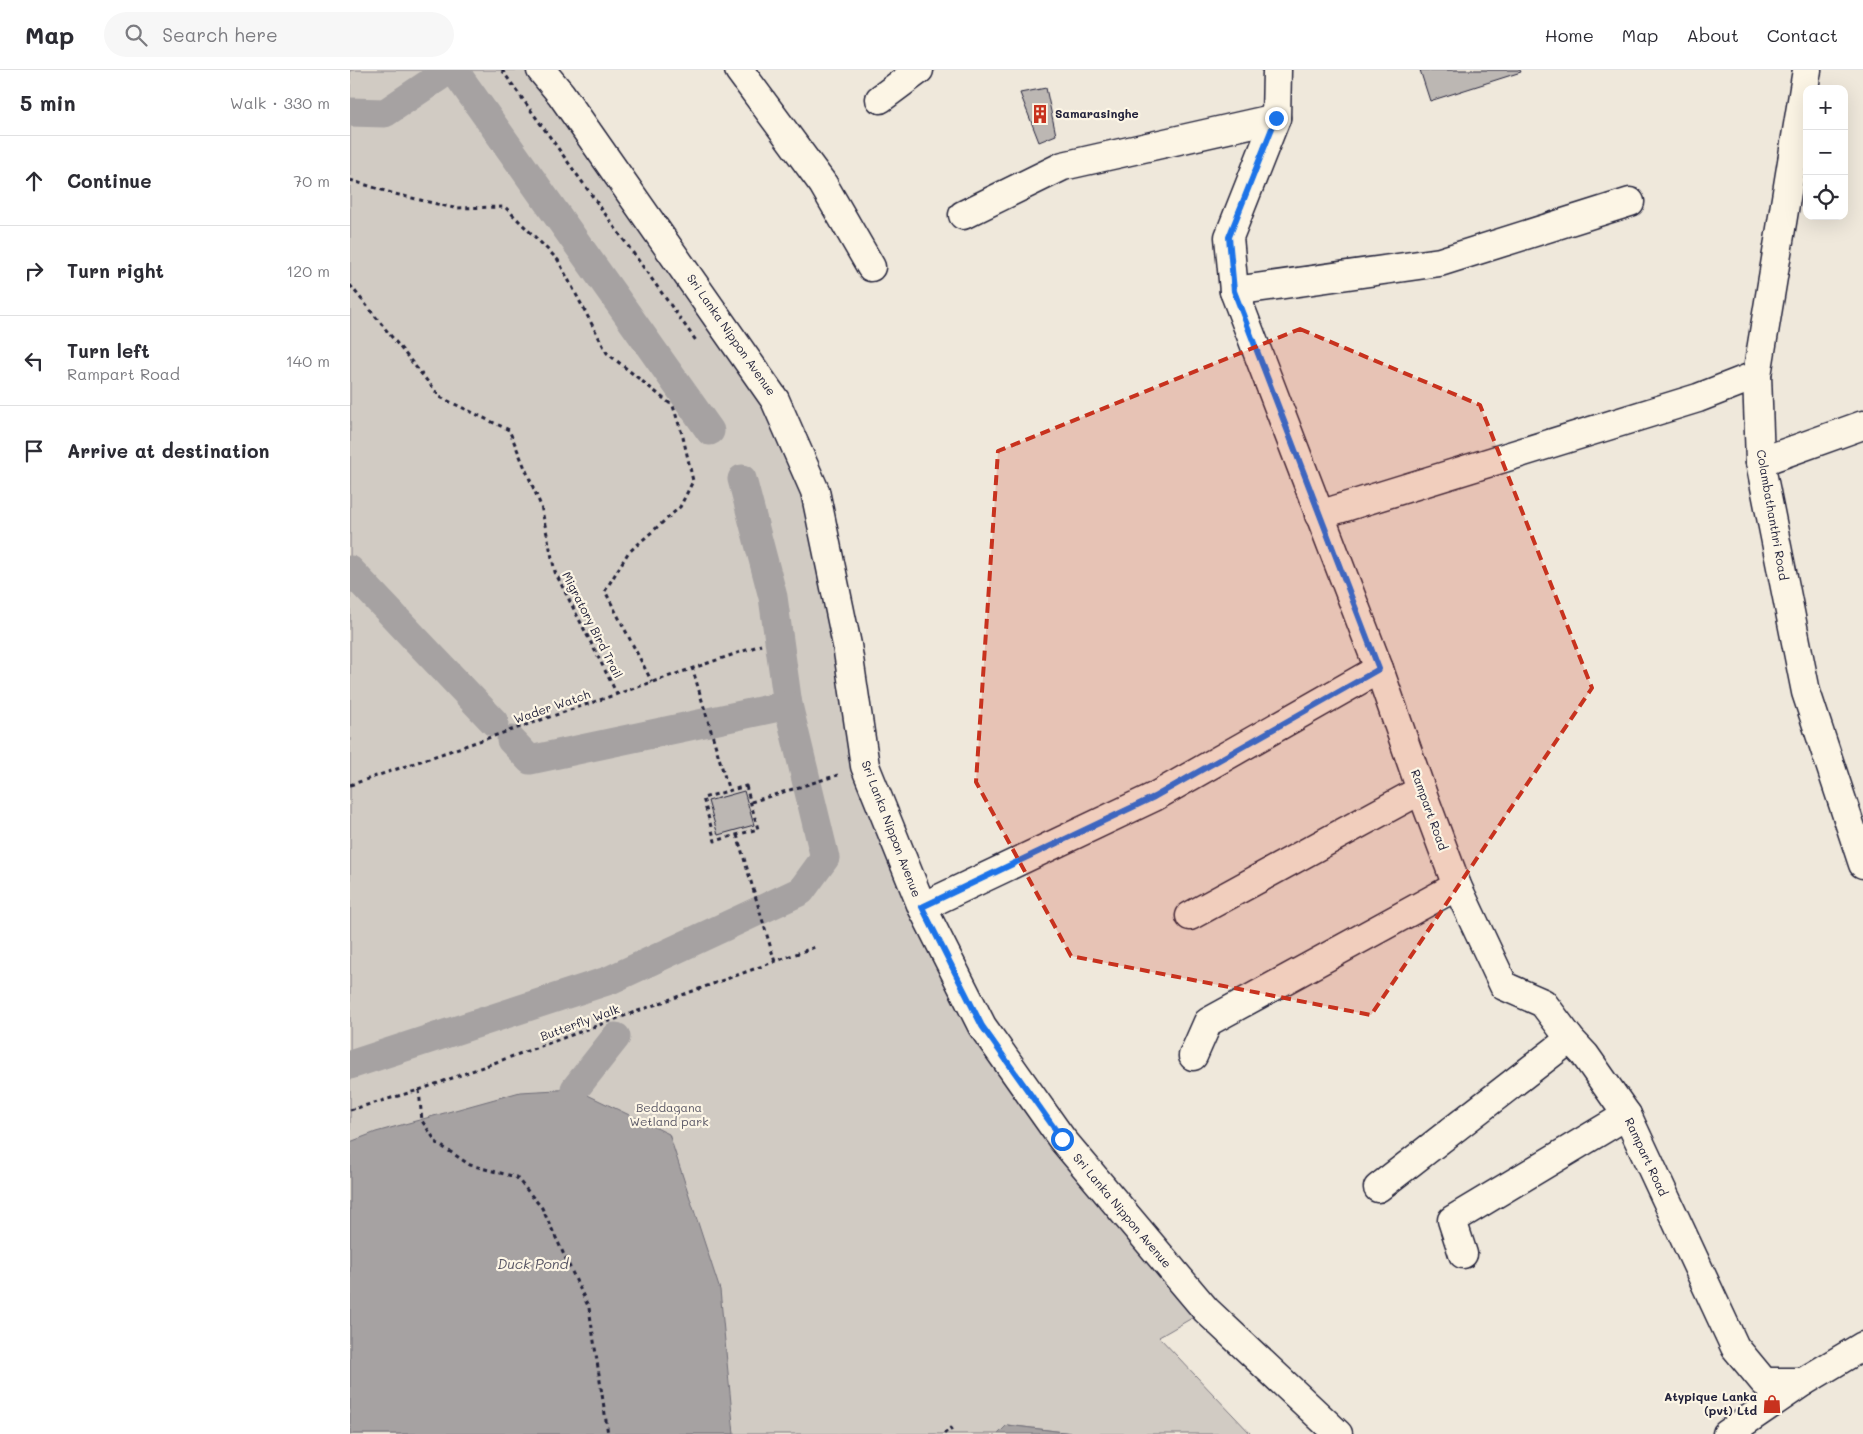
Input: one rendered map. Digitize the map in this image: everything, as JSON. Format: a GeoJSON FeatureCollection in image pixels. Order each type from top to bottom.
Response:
{"type":"FeatureCollection","features":[{"type":"Feature","properties":{"kind":"street","name":"Sri Lanka Nippon Avenue"},"geometry":{"type":"LineString","coordinates":[[542,70],[682,265],[775,400],[815,491],[847,645],[865,766],[922,907],[982,1026],[1062,1139],[1206,1310],[1338,1434]]}},
{"type":"Feature","properties":{"kind":"street"},"geometry":{"type":"LineString","coordinates":[[739,70],[823,184],[871,267]]}},
{"type":"Feature","properties":{"kind":"street"},"geometry":{"type":"LineString","coordinates":[[880,100],[919,70]]}},
{"type":"Feature","properties":{"kind":"street","name":"Rampart Road"},"geometry":{"type":"LineString","coordinates":[[1277,70],[1276,118],[1229,237],[1234,291],[1379,669],[1457,886],[1504,986],[1543,1003],[1570,1040],[1586,1055],[1627,1115],[1735,1347],[1764,1382],[1803,1382]]}},
{"type":"Feature","properties":{"kind":"street","name":"Colambathanthri Road"},"geometry":{"type":"LineString","coordinates":[[1807,70],[1757,375],[1760,462],[1806,692],[1863,864]]}},
{"type":"Feature","properties":{"kind":"street"},"geometry":{"type":"LineString","coordinates":[[963,215],[1064,166],[1276,118]]}},
{"type":"Feature","properties":{"kind":"street"},"geometry":{"type":"LineString","coordinates":[[1234,291],[1440,262],[1630,202]]}},
{"type":"Feature","properties":{"kind":"street"},"geometry":{"type":"LineString","coordinates":[[1319,514],[1698,398],[1757,375]]}},
{"type":"Feature","properties":{"kind":"street"},"geometry":{"type":"LineString","coordinates":[[1760,462],[1863,425]]}},
{"type":"Feature","properties":{"kind":"street"},"geometry":{"type":"LineString","coordinates":[[922,907],[1154,797],[1379,669]]}},
{"type":"Feature","properties":{"kind":"street"},"geometry":{"type":"LineString","coordinates":[[1190,916],[1421,790]]}},
{"type":"Feature","properties":{"kind":"street"},"geometry":{"type":"LineString","coordinates":[[1193,1056],[1208,1022],[1457,886]]}},
{"type":"Feature","properties":{"kind":"street"},"geometry":{"type":"LineString","coordinates":[[1378,1188],[1570,1040]]}},
{"type":"Feature","properties":{"kind":"street"},"geometry":{"type":"LineString","coordinates":[[1463,1254],[1452,1220],[1627,1115]]}},
{"type":"Feature","properties":{"kind":"street"},"geometry":{"type":"LineString","coordinates":[[1727,1434],[1803,1382],[1863,1346]]}},
{"type":"Feature","properties":{"kind":"path"},"geometry":{"type":"LineString","coordinates":[[502,70],[703,350]]}},
{"type":"Feature","properties":{"kind":"path"},"geometry":{"type":"LineString","coordinates":[[350,180],[395,194],[454,208],[505,207],[558,260],[607,353],[673,406],[683,437],[693,481],[680,507],[628,553],[605,591],[652,682]]}},
{"type":"Feature","properties":{"kind":"path","name":"Migratory Bird Trail"},"geometry":{"type":"LineString","coordinates":[[350,285],[440,397],[509,430],[541,506],[556,572],[617,694]]}},
{"type":"Feature","properties":{"kind":"path","name":"Wader Watch"},"geometry":{"type":"LineString","coordinates":[[350,785],[761,645]]}},
{"type":"Feature","properties":{"kind":"path"},"geometry":{"type":"LineString","coordinates":[[692,667],[729,791]]}},
{"type":"Feature","properties":{"kind":"path"},"geometry":{"type":"LineString","coordinates":[[751,802],[841,774]]}},
{"type":"Feature","properties":{"kind":"path"},"geometry":{"type":"LineString","coordinates":[[746,786],[758,829],[715,841],[703,798],[729,791],[746,786]]}},
{"type":"Feature","properties":{"kind":"path"},"geometry":{"type":"LineString","coordinates":[[737,835],[775,962]]}},
{"type":"Feature","properties":{"kind":"path","name":"Butterfly Walk"},"geometry":{"type":"LineString","coordinates":[[350,1110],[419,1090],[815,947]]}},
{"type":"Feature","properties":{"kind":"path"},"geometry":{"type":"LineString","coordinates":[[419,1090],[422,1121],[437,1143],[470,1165],[516,1177],[542,1208],[589,1308],[608,1434]]}},
{"type":"Feature","properties":{"kind":"path"},"geometry":{"type":"LineString","coordinates":[[944,1434],[950,1428],[954,1434]]}},
{"type":"Feature","properties":{"kind":"highlighted area"},"geometry":{"type":"Polygon","coordinates":[[[1300,329],[1480,405],[1592,688],[1371,1015],[1071,956],[976,782],[998,451],[1300,329]]]}},
{"type":"Feature","properties":{"kind":"green space","name":"Beddagana Wetland park"},"geometry":{"type":"Polygon","coordinates":[[[350,70],[541,70],[700,290],[815,491],[865,766],[982,1026],[1206,1310],[1159,1337],[1251,1434],[1080,1434],[1007,1425],[998,1434],[350,1434],[350,70]]]}},
{"type":"Feature","properties":{"kind":"water","name":"Duck Pond"},"geometry":{"type":"Polygon","coordinates":[[[575,1089],[669,1134],[720,1290],[734,1434],[351,1434],[350,1142],[376,1132],[520,1092],[575,1089]]]}},
{"type":"Feature","properties":{"kind":"water"},"geometry":{"type":"Polygon","coordinates":[[[1007,1425],[1080,1434],[998,1434],[1007,1425]]]}},
{"type":"Feature","properties":{"kind":"building"},"geometry":{"type":"Polygon","coordinates":[[[1420,70],[1520,70],[1521,72],[1430,101],[1420,70]]]}},
{"type":"Feature","properties":{"kind":"building","name":"Samarasinghe"},"geometry":{"type":"Polygon","coordinates":[[[1046,88],[1056,135],[1039,142],[1020,93],[1046,88]]]}},
{"type":"Feature","properties":{"kind":"building"},"geometry":{"type":"Polygon","coordinates":[[[744,791],[754,825],[718,835],[708,801],[744,791]]]}},
{"type":"Feature","properties":{"kind":"waterway"},"geometry":{"type":"LineString","coordinates":[[350,112],[385,113],[449,70]]}},
{"type":"Feature","properties":{"kind":"waterway"},"geometry":{"type":"LineString","coordinates":[[454,70],[710,431]]}},
{"type":"Feature","properties":{"kind":"waterway"},"geometry":{"type":"LineString","coordinates":[[511,740],[530,760],[788,705],[773,597],[742,479]]}},
{"type":"Feature","properties":{"kind":"waterway"},"geometry":{"type":"LineString","coordinates":[[350,570],[494,722]]}},
{"type":"Feature","properties":{"kind":"waterway"},"geometry":{"type":"LineString","coordinates":[[350,1065],[610,980],[801,891],[825,858],[788,705]]}},
{"type":"Feature","properties":{"kind":"waterway"},"geometry":{"type":"LineString","coordinates":[[575,1089],[616,1037]]}},
{"type":"Feature","properties":{"kind":"place","name":"Samarasinghe"},"geometry":{"type":"Point","coordinates":[1040,114]}},
{"type":"Feature","properties":{"kind":"place","name":"Atypique Lanka (pvt) Ltd"},"geometry":{"type":"Point","coordinates":[1772,1404]}},
{"type":"Feature","properties":{"kind":"route"},"geometry":{"type":"LineString","coordinates":[[1062,1139],[982,1026],[922,907],[1154,797],[1379,669],[1234,291],[1229,237],[1276,118]]}}]}
